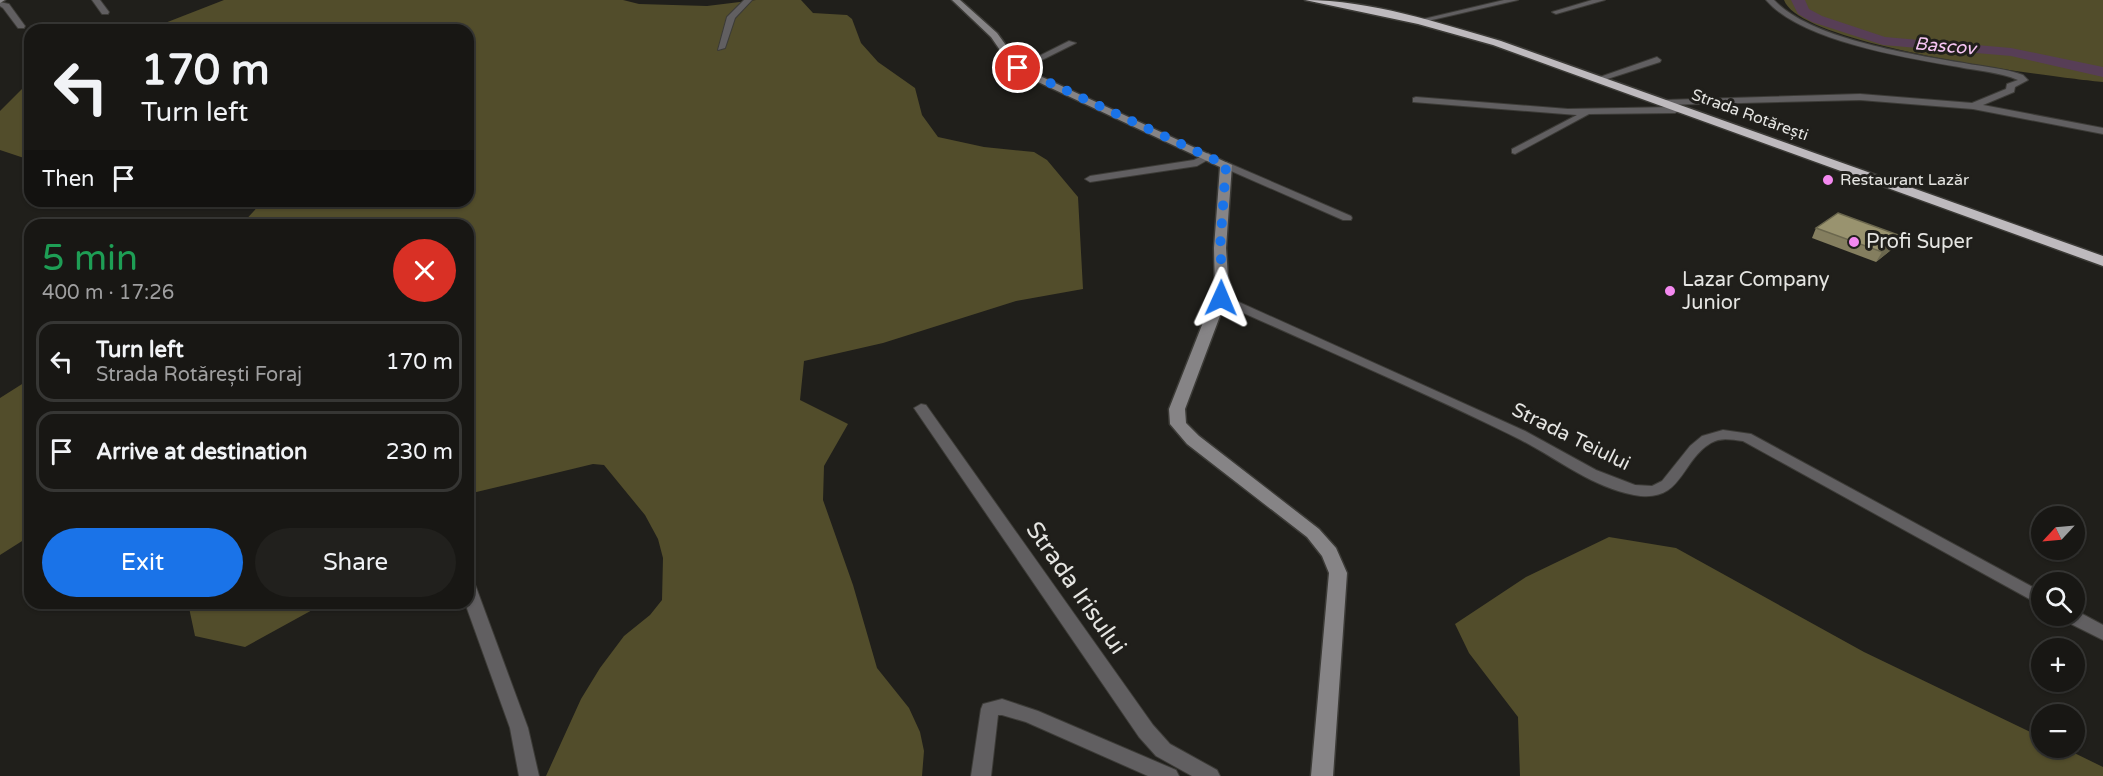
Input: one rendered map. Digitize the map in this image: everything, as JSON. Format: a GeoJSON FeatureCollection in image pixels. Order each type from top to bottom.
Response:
{"type":"FeatureCollection","features":[{"type":"Feature","properties":{"kind":"highway","name":"Strada Rotărești"},"geometry":{"type":"LineString","coordinates":[[1310,0],[1419,21],[1497,43],[2103,261]]}},
{"type":"Feature","properties":{"kind":"street"},"geometry":{"type":"LineString","coordinates":[[96,0],[105,12]]}},
{"type":"Feature","properties":{"kind":"street"},"geometry":{"type":"LineString","coordinates":[[721,48],[730,16],[748,0]]}},
{"type":"Feature","properties":{"kind":"street"},"geometry":{"type":"LineString","coordinates":[[956,0],[966,13],[994,36],[1018,68],[1226,165],[1347,218]]}},
{"type":"Feature","properties":{"kind":"street"},"geometry":{"type":"LineString","coordinates":[[1419,21],[1514,0]]}},
{"type":"Feature","properties":{"kind":"street"},"geometry":{"type":"LineString","coordinates":[[1556,12],[1601,0]]}},
{"type":"Feature","properties":{"kind":"street"},"geometry":{"type":"LineString","coordinates":[[1770,0],[1778,11],[1790,17],[1859,42],[2024,78],[2010,86],[2011,90],[1973,106]]}},
{"type":"Feature","properties":{"kind":"street"},"geometry":{"type":"LineString","coordinates":[[0,1],[21,26]]}},
{"type":"Feature","properties":{"kind":"street"},"geometry":{"type":"LineString","coordinates":[[1018,68],[1072,44]]}},
{"type":"Feature","properties":{"kind":"street"},"geometry":{"type":"LineString","coordinates":[[1598,79],[1657,60]]}},
{"type":"Feature","properties":{"kind":"street"},"geometry":{"type":"LineString","coordinates":[[1664,103],[1860,97],[1973,106],[2103,132]]}},
{"type":"Feature","properties":{"kind":"street"},"geometry":{"type":"LineString","coordinates":[[1416,100],[1588,112],[1683,110]]}},
{"type":"Feature","properties":{"kind":"street"},"geometry":{"type":"LineString","coordinates":[[1515,151],[1588,112]]}},
{"type":"Feature","properties":{"kind":"street"},"geometry":{"type":"LineString","coordinates":[[1090,179],[1197,163],[1208,156]]}},
{"type":"Feature","properties":{"kind":"street"},"geometry":{"type":"LineString","coordinates":[[1226,165],[1220,248],[1223,283],[1221,298],[1176,409],[1178,424],[1201,446],[1313,533],[1330,554],[1338,573],[1322,776]]}},
{"type":"Feature","properties":{"kind":"street","name":"Strada Teiului"},"geometry":{"type":"LineString","coordinates":[[1221,298],[1524,436],[1616,484],[1636,491],[1654,491],[1668,485],[1701,441],[1728,432],[1746,437],[2031,594]]}},
{"type":"Feature","properties":{"kind":"street","name":"Strada Irisului"},"geometry":{"type":"LineString","coordinates":[[921,408],[1146,731],[1164,750],[1210,776]]}},
{"type":"Feature","properties":{"kind":"street"},"geometry":{"type":"LineString","coordinates":[[474,604],[519,728],[529,776]]}},
{"type":"Feature","properties":{"kind":"street"},"geometry":{"type":"LineString","coordinates":[[2085,623],[2103,633]]}},
{"type":"Feature","properties":{"kind":"street"},"geometry":{"type":"LineString","coordinates":[[981,776],[990,709],[1002,707],[1031,716],[1169,776]]}},
{"type":"Feature","properties":{"kind":"shaded area"},"geometry":{"type":"Polygon","coordinates":[[[224,0],[623,0],[639,4],[707,6],[756,0],[801,0],[813,13],[847,15],[852,19],[861,43],[878,62],[915,88],[922,115],[938,137],[984,147],[1034,152],[1047,160],[1078,197],[1083,289],[1016,301],[883,343],[804,361],[800,400],[848,424],[824,466],[823,500],[853,585],[877,668],[909,708],[920,732],[924,751],[922,776],[546,776],[581,699],[600,668],[624,636],[650,615],[662,600],[663,558],[658,539],[645,515],[604,465],[593,464],[474,493],[474,219],[246,219],[258,207],[474,207],[474,24],[162,24],[224,0]]]}},
{"type":"Feature","properties":{"kind":"shaded area"},"geometry":{"type":"Polygon","coordinates":[[[1784,0],[2103,0],[2103,82],[1984,66],[1879,45],[1834,32],[1800,17],[1784,0]]]}},
{"type":"Feature","properties":{"kind":"shaded area"},"geometry":{"type":"Polygon","coordinates":[[[24,87],[24,158],[0,150],[0,111],[24,87]]]}},
{"type":"Feature","properties":{"kind":"shaded area"},"geometry":{"type":"Polygon","coordinates":[[[24,383],[24,540],[0,555],[0,398],[24,383]]]}},
{"type":"Feature","properties":{"kind":"shaded area"},"geometry":{"type":"Polygon","coordinates":[[[1609,537],[1676,548],[1864,652],[2031,732],[2031,758],[2085,758],[2103,767],[2103,776],[1520,776],[1518,717],[1469,653],[1455,624],[1526,577],[1609,537]]]}},
{"type":"Feature","properties":{"kind":"shaded area"},"geometry":{"type":"Polygon","coordinates":[[[189,609],[314,609],[245,647],[195,636],[189,609]]]}},
{"type":"Feature","properties":{"kind":"building"},"geometry":{"type":"Polygon","coordinates":[[[1838,213],[1901,236],[1882,252],[1816,228],[1838,213]]]}},
{"type":"Feature","properties":{"kind":"waterway","name":"Bascov"},"geometry":{"type":"LineString","coordinates":[[1798,0],[1803,11],[1817,19],[1883,41],[1918,46],[2011,52],[2103,72]]}},
{"type":"Feature","properties":{"kind":"place","name":"Restaurant Lazăr"},"geometry":{"type":"Point","coordinates":[1828,180]}},
{"type":"Feature","properties":{"kind":"place","name":"Profi Super"},"geometry":{"type":"Point","coordinates":[1854,242]}},
{"type":"Feature","properties":{"kind":"place","name":"Lazar Company Junior"},"geometry":{"type":"Point","coordinates":[1670,291]}},
{"type":"Feature","properties":{"kind":"route"},"geometry":{"type":"LineString","coordinates":[[1018,68],[1226,165],[1220,248],[1223,283],[1221,298]]}}]}
